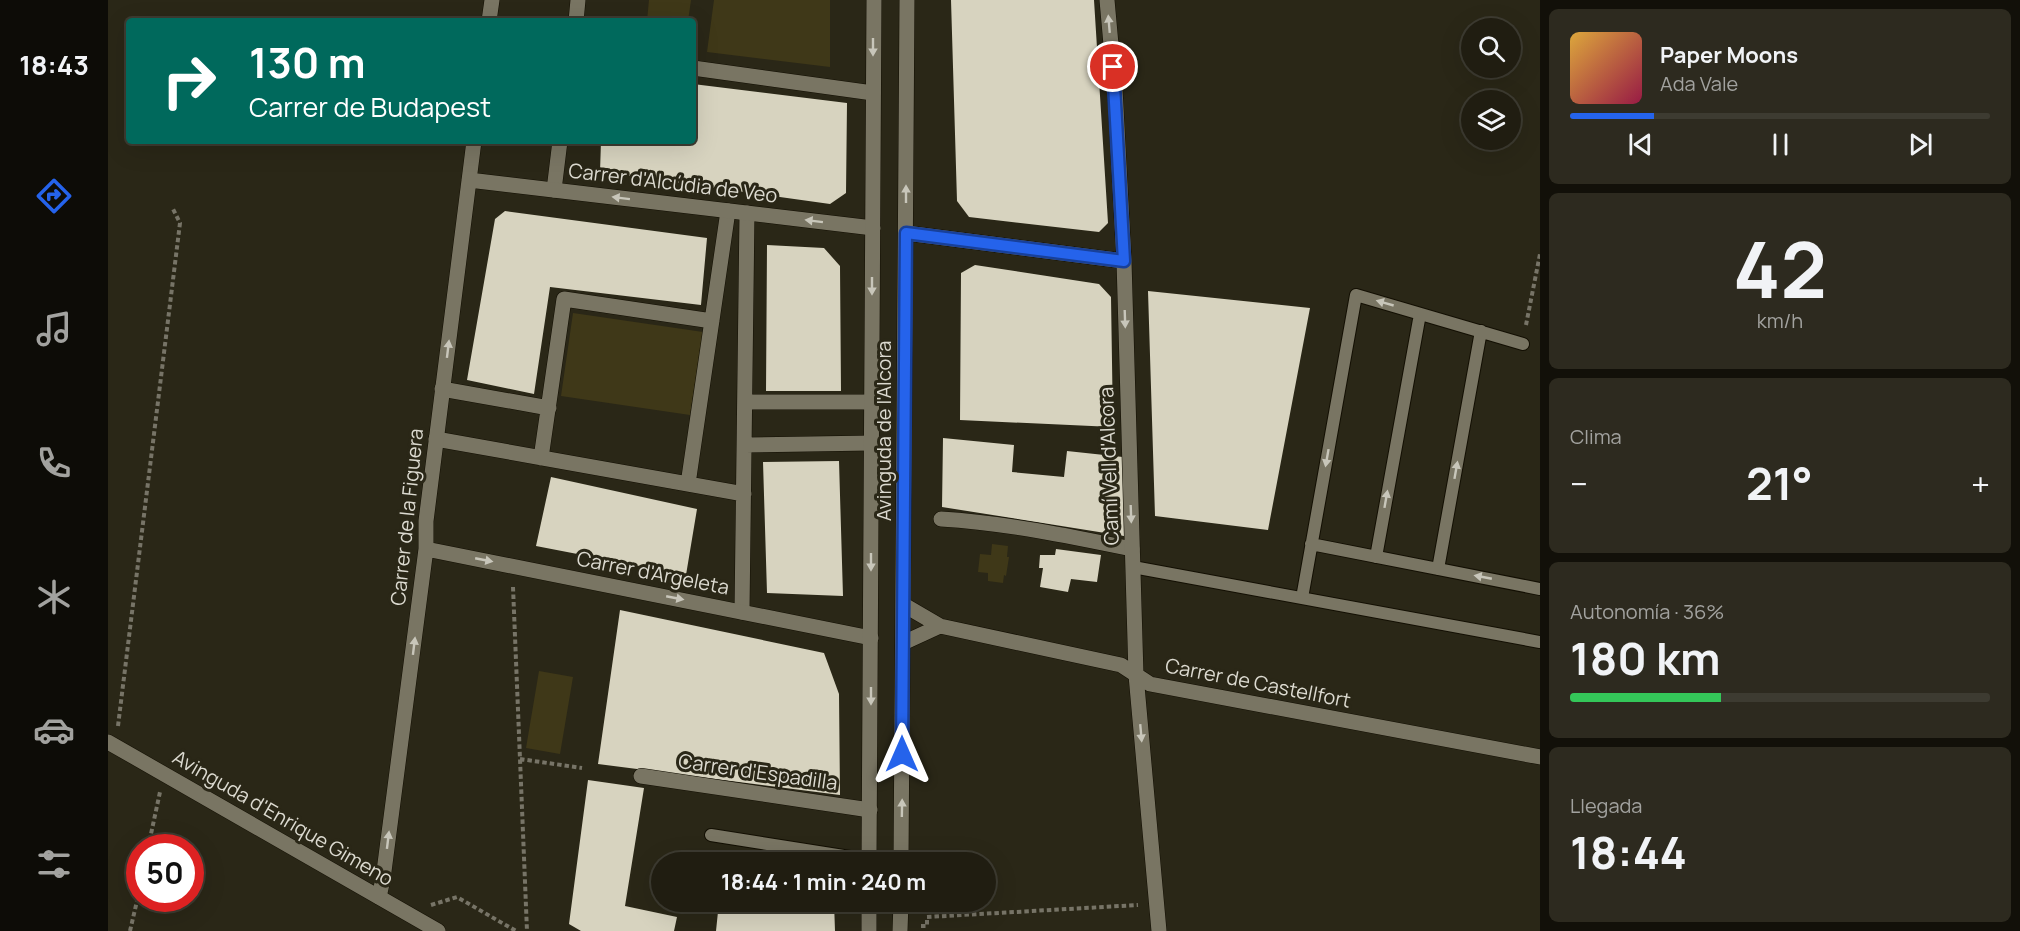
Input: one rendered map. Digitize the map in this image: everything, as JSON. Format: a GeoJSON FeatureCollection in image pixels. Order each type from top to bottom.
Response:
{"type":"FeatureCollection","features":[{"type":"Feature","properties":{"kind":"street"},"geometry":{"type":"LineString","coordinates":[[489,18],[492,0]]}},
{"type":"Feature","properties":{"kind":"street"},"geometry":{"type":"LineString","coordinates":[[576,18],[578,0]]}},
{"type":"Feature","properties":{"kind":"street","name":"Avinguda de l'Alcora"},"geometry":{"type":"LineString","coordinates":[[869,852],[874,0]]}},
{"type":"Feature","properties":{"kind":"street","name":"Avinguda de l'Alcora"},"geometry":{"type":"LineString","coordinates":[[901,852],[907,0]]}},
{"type":"Feature","properties":{"kind":"street","name":"Camí Vell d'Alcora"},"geometry":{"type":"LineString","coordinates":[[1107,0],[1116,89],[1124,261],[1136,675],[1159,931]]}},
{"type":"Feature","properties":{"kind":"street"},"geometry":{"type":"LineString","coordinates":[[696,68],[873,93]]}},
{"type":"Feature","properties":{"kind":"street","name":"Carrer de la Figuera"},"geometry":{"type":"LineString","coordinates":[[379,897],[426,549],[426,521],[474,144]]}},
{"type":"Feature","properties":{"kind":"street"},"geometry":{"type":"LineString","coordinates":[[554,190],[560,144]]}},
{"type":"Feature","properties":{"kind":"street","name":"Carrer d'Alcúdia de Veo"},"geometry":{"type":"LineString","coordinates":[[469,180],[873,228]]}},
{"type":"Feature","properties":{"kind":"street"},"geometry":{"type":"LineString","coordinates":[[688,484],[728,211]]}},
{"type":"Feature","properties":{"kind":"street"},"geometry":{"type":"LineString","coordinates":[[742,612],[747,213]]}},
{"type":"Feature","properties":{"kind":"street"},"geometry":{"type":"LineString","coordinates":[[906,233],[1124,261]]}},
{"type":"Feature","properties":{"kind":"street"},"geometry":{"type":"LineString","coordinates":[[541,458],[564,299],[712,321]]}},
{"type":"Feature","properties":{"kind":"street"},"geometry":{"type":"LineString","coordinates":[[442,389],[549,408]]}},
{"type":"Feature","properties":{"kind":"street"},"geometry":{"type":"LineString","coordinates":[[745,402],[872,402]]}},
{"type":"Feature","properties":{"kind":"street"},"geometry":{"type":"LineString","coordinates":[[436,440],[744,494]]}},
{"type":"Feature","properties":{"kind":"street"},"geometry":{"type":"LineString","coordinates":[[745,445],[872,443]]}},
{"type":"Feature","properties":{"kind":"street"},"geometry":{"type":"LineString","coordinates":[[940,519],[998,524],[1132,549]]}},
{"type":"Feature","properties":{"kind":"street","name":"Carrer d'Argeleta"},"geometry":{"type":"LineString","coordinates":[[426,549],[871,638]]}},
{"type":"Feature","properties":{"kind":"street","name":"Carrer de Castellfort"},"geometry":{"type":"LineString","coordinates":[[904,605],[940,626],[1121,665],[1150,684],[1540,757]]}},
{"type":"Feature","properties":{"kind":"street"},"geometry":{"type":"LineString","coordinates":[[903,643],[940,626]]}},
{"type":"Feature","properties":{"kind":"street","name":"Avinguda d'Enrique Gimeno"},"geometry":{"type":"LineString","coordinates":[[111,743],[438,931]]}},
{"type":"Feature","properties":{"kind":"street","name":"Carrer d'Espadilla"},"geometry":{"type":"LineString","coordinates":[[641,776],[870,810]]}},
{"type":"Feature","properties":{"kind":"street"},"geometry":{"type":"LineString","coordinates":[[869,912],[870,931]]}},
{"type":"Feature","properties":{"kind":"street"},"geometry":{"type":"LineString","coordinates":[[900,928],[901,912]]}},
{"type":"Feature","properties":{"kind":"lane"},"geometry":{"type":"LineString","coordinates":[[1302,598],[1356,295],[1523,344]]}},
{"type":"Feature","properties":{"kind":"lane"},"geometry":{"type":"LineString","coordinates":[[1376,557],[1420,314]]}},
{"type":"Feature","properties":{"kind":"lane"},"geometry":{"type":"LineString","coordinates":[[1438,569],[1481,331]]}},
{"type":"Feature","properties":{"kind":"lane"},"geometry":{"type":"LineString","coordinates":[[1311,544],[1540,589]]}},
{"type":"Feature","properties":{"kind":"lane"},"geometry":{"type":"LineString","coordinates":[[1133,567],[1540,642]]}},
{"type":"Feature","properties":{"kind":"lane"},"geometry":{"type":"LineString","coordinates":[[711,836],[812,852]]}},
{"type":"Feature","properties":{"kind":"path"},"geometry":{"type":"LineString","coordinates":[[111,743],[180,222],[172,207]]}},
{"type":"Feature","properties":{"kind":"path"},"geometry":{"type":"LineString","coordinates":[[1523,344],[1540,254]]}},
{"type":"Feature","properties":{"kind":"path"},"geometry":{"type":"LineString","coordinates":[[503,584],[513,585],[527,931]]}},
{"type":"Feature","properties":{"kind":"path"},"geometry":{"type":"LineString","coordinates":[[520,759],[582,768]]}},
{"type":"Feature","properties":{"kind":"path"},"geometry":{"type":"LineString","coordinates":[[151,834],[164,774]]}},
{"type":"Feature","properties":{"kind":"path"},"geometry":{"type":"LineString","coordinates":[[900,928],[927,926],[927,917],[1156,904]]}},
{"type":"Feature","properties":{"kind":"path"},"geometry":{"type":"LineString","coordinates":[[130,931],[134,912]]}},
{"type":"Feature","properties":{"kind":"shaded area"},"geometry":{"type":"Polygon","coordinates":[[[649,0],[691,0],[688,18],[647,18],[649,0]]]}},
{"type":"Feature","properties":{"kind":"shaded area"},"geometry":{"type":"Polygon","coordinates":[[[714,0],[830,0],[830,67],[707,52],[714,0]]]}},
{"type":"Feature","properties":{"kind":"shaded area"},"geometry":{"type":"Polygon","coordinates":[[[573,313],[703,332],[690,415],[561,396],[573,313]]]}},
{"type":"Feature","properties":{"kind":"shaded area"},"geometry":{"type":"Polygon","coordinates":[[[992,544],[1008,546],[1007,557],[1009,557],[1003,583],[988,581],[988,573],[978,572],[980,554],[991,555],[992,544]]]}},
{"type":"Feature","properties":{"kind":"shaded area"},"geometry":{"type":"Polygon","coordinates":[[[539,671],[573,677],[560,754],[526,748],[539,671]]]}},
{"type":"Feature","properties":{"kind":"building"},"geometry":{"type":"Polygon","coordinates":[[[951,0],[1094,0],[1108,223],[1099,232],[969,217],[957,201],[951,0]]]}},
{"type":"Feature","properties":{"kind":"building"},"geometry":{"type":"Polygon","coordinates":[[[696,84],[847,103],[846,193],[830,204],[600,172],[601,144],[696,144],[696,84]]]}},
{"type":"Feature","properties":{"kind":"building"},"geometry":{"type":"Polygon","coordinates":[[[505,211],[707,238],[701,305],[550,287],[534,394],[467,380],[495,219],[505,211]]]}},
{"type":"Feature","properties":{"kind":"building"},"geometry":{"type":"Polygon","coordinates":[[[767,245],[824,248],[840,266],[841,391],[766,391],[767,245]]]}},
{"type":"Feature","properties":{"kind":"building"},"geometry":{"type":"Polygon","coordinates":[[[975,265],[1099,284],[1111,297],[1113,427],[960,420],[961,273],[975,265]]]}},
{"type":"Feature","properties":{"kind":"building"},"geometry":{"type":"Polygon","coordinates":[[[1148,291],[1310,308],[1268,530],[1155,516],[1148,291]]]}},
{"type":"Feature","properties":{"kind":"building"},"geometry":{"type":"Polygon","coordinates":[[[943,438],[1014,445],[1012,472],[1064,477],[1067,451],[1123,457],[1124,536],[942,507],[943,438]]]}},
{"type":"Feature","properties":{"kind":"building"},"geometry":{"type":"Polygon","coordinates":[[[839,461],[843,596],[767,593],[763,462],[839,461]]]}},
{"type":"Feature","properties":{"kind":"building"},"geometry":{"type":"Polygon","coordinates":[[[551,477],[697,509],[686,575],[536,546],[551,477]]]}},
{"type":"Feature","properties":{"kind":"building"},"geometry":{"type":"Polygon","coordinates":[[[1056,549],[1101,555],[1097,582],[1071,579],[1068,592],[1040,587],[1043,568],[1039,568],[1040,555],[1055,555],[1056,549]]]}},
{"type":"Feature","properties":{"kind":"building"},"geometry":{"type":"Polygon","coordinates":[[[620,610],[824,653],[839,694],[840,795],[598,764],[620,610]]]}},
{"type":"Feature","properties":{"kind":"building"},"geometry":{"type":"Polygon","coordinates":[[[588,780],[644,788],[625,906],[677,917],[674,931],[581,931],[569,924],[588,780]]]}},
{"type":"Feature","properties":{"kind":"building"},"geometry":{"type":"Polygon","coordinates":[[[718,912],[834,912],[835,931],[716,931],[718,912]]]}},
{"type":"Feature","properties":{"kind":"route"},"geometry":{"type":"LineString","coordinates":[[902,754],[906,233],[1124,261],[1113,67]]}}]}
